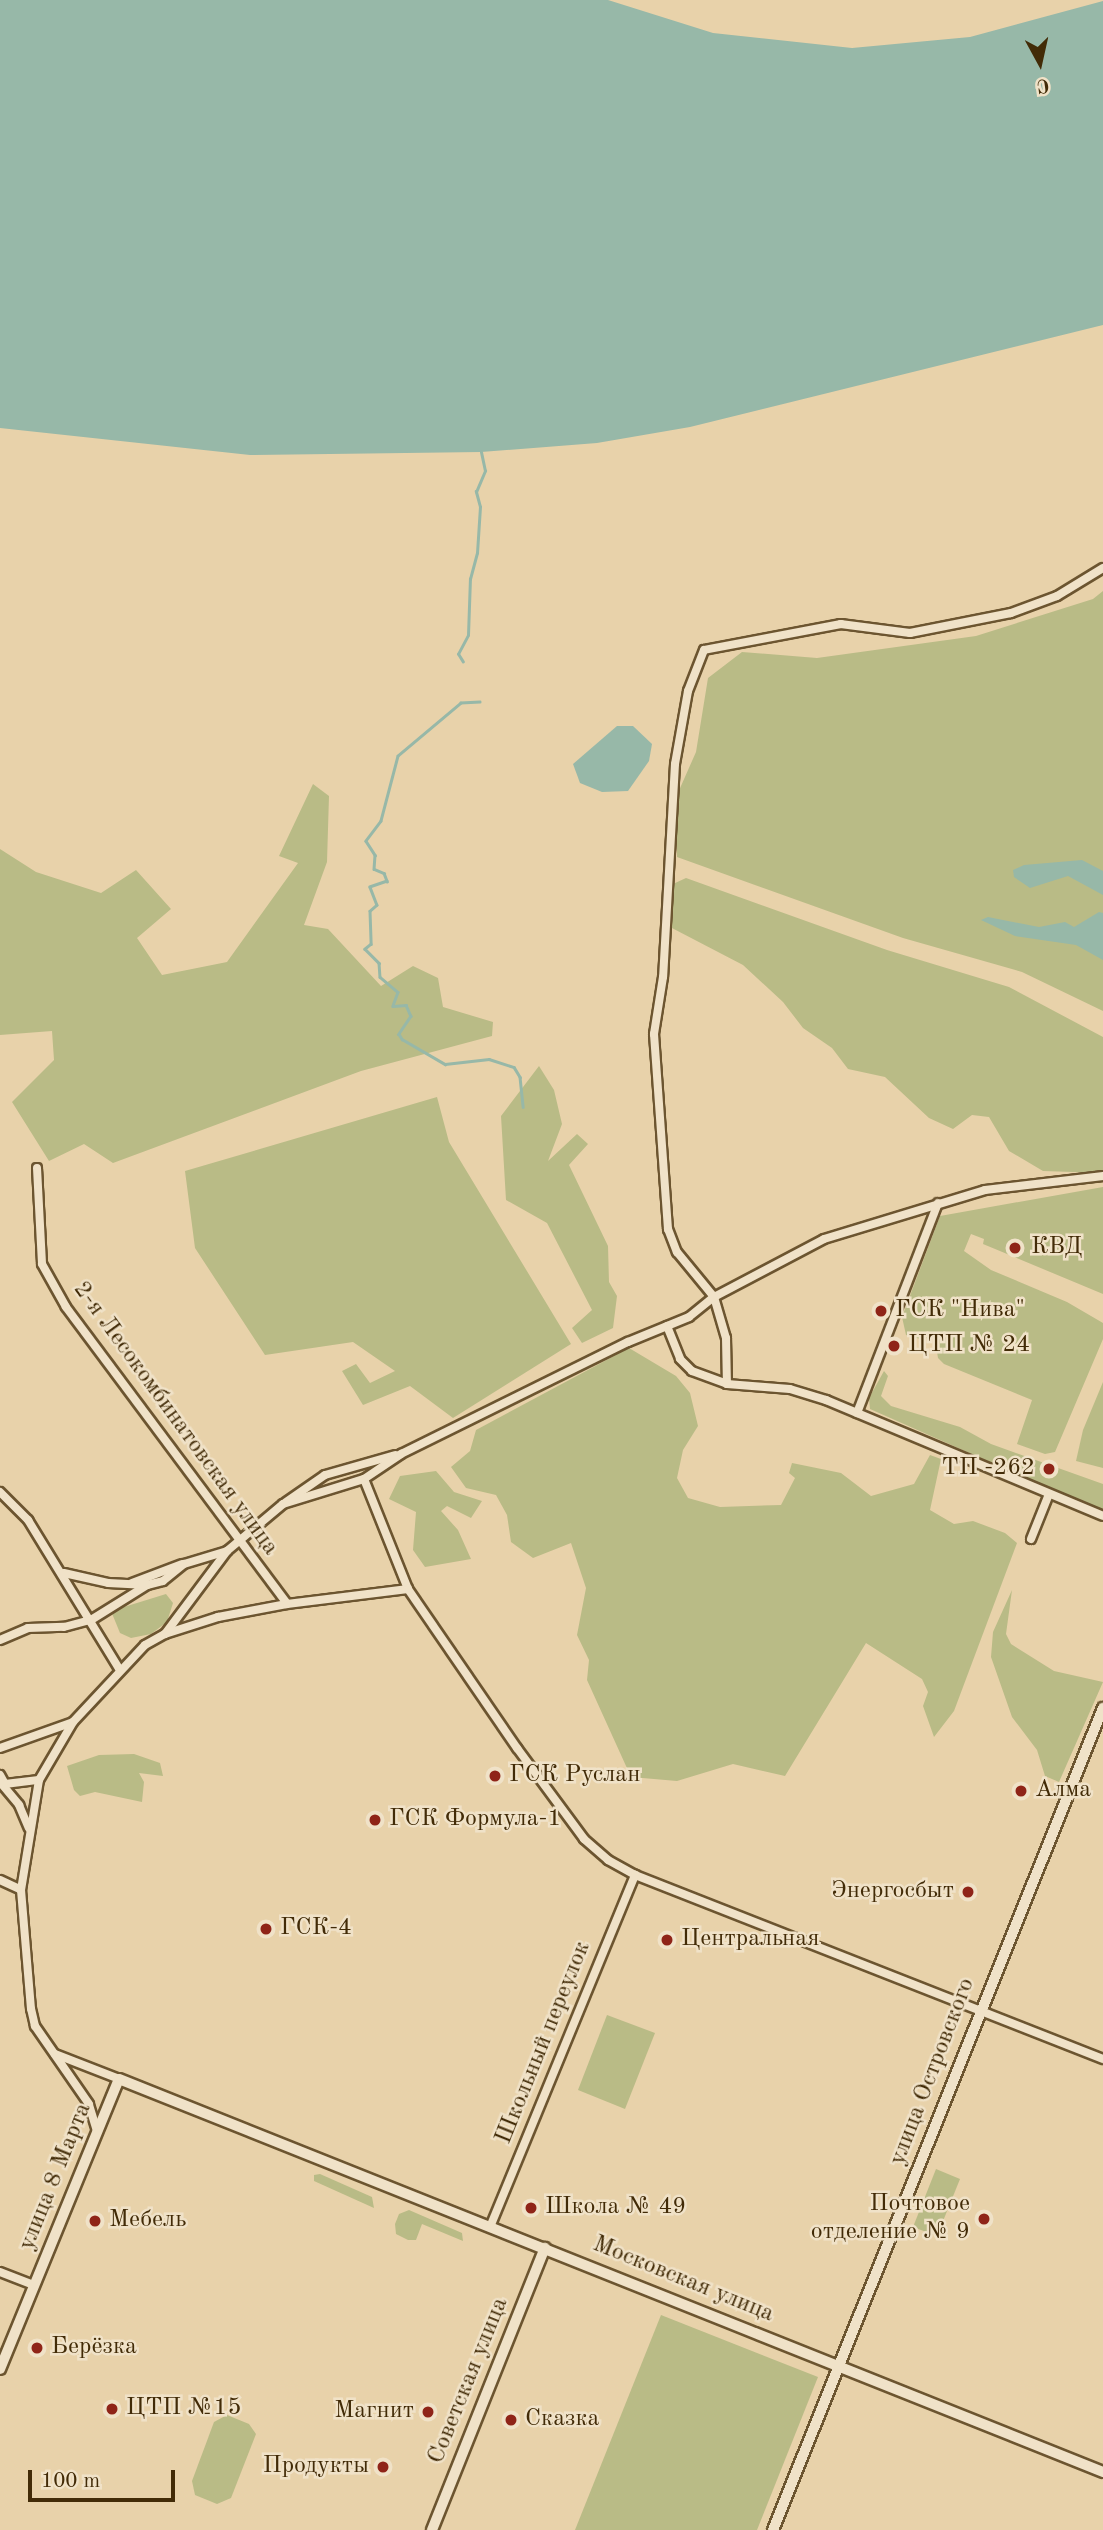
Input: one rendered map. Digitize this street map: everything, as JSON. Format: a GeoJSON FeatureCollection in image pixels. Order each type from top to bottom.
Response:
{"type":"FeatureCollection","features":[{"type":"Feature","properties":{"kind":"main road","name":"улица Островского"},"geometry":{"type":"LineString","coordinates":[[773,2530],[979,2009],[1103,1708]]}},
{"type":"Feature","properties":{"kind":"main road","name":"Московская улица"},"geometry":{"type":"LineString","coordinates":[[119,2079],[1103,2472]]}},
{"type":"Feature","properties":{"kind":"main road","name":"улица 8 Марта"},"geometry":{"type":"LineString","coordinates":[[0,2369],[119,2079]]}},
{"type":"Feature","properties":{"kind":"main road","name":"Советская улица"},"geometry":{"type":"LineString","coordinates":[[432,2530],[545,2248]]}},
{"type":"Feature","properties":{"kind":"street"},"geometry":{"type":"LineString","coordinates":[[727,1384],[726,1338],[714,1297],[677,1252],[668,1229],[654,1034],[663,976],[675,764],[688,691],[704,650],[841,624],[910,633],[1011,613],[1057,596],[1103,568]]}},
{"type":"Feature","properties":{"kind":"street","name":"2-я Лесокомбинатовская улица"},"geometry":{"type":"LineString","coordinates":[[37,1168],[42,1264],[66,1307],[119,1375],[154,1431],[287,1604]]}},
{"type":"Feature","properties":{"kind":"street"},"geometry":{"type":"LineString","coordinates":[[283,1504],[364,1479],[401,1454],[689,1317],[714,1297],[824,1238],[985,1190],[1103,1176]]}},
{"type":"Feature","properties":{"kind":"street"},"geometry":{"type":"LineString","coordinates":[[857,1413],[938,1203]]}},
{"type":"Feature","properties":{"kind":"street"},"geometry":{"type":"LineString","coordinates":[[667,1326],[680,1359],[692,1371],[727,1384],[790,1390],[857,1413],[1103,1516]]}},
{"type":"Feature","properties":{"kind":"street"},"geometry":{"type":"LineString","coordinates":[[97,2132],[78,2084],[52,2053],[35,2026],[30,2009],[21,1889],[39,1780],[73,1722],[120,1670],[165,1634],[239,1539],[325,1475],[401,1454]]}},
{"type":"Feature","properties":{"kind":"street"},"geometry":{"type":"LineString","coordinates":[[364,1479],[401,1561],[408,1590],[584,1839],[635,1875],[1103,2059]]}},
{"type":"Feature","properties":{"kind":"street"},"geometry":{"type":"LineString","coordinates":[[1031,1539],[1049,1493]]}},
{"type":"Feature","properties":{"kind":"street"},"geometry":{"type":"LineString","coordinates":[[2,1497],[28,1520],[64,1573],[120,1670]]}},
{"type":"Feature","properties":{"kind":"street"},"geometry":{"type":"LineString","coordinates":[[130,1584],[227,1551]]}},
{"type":"Feature","properties":{"kind":"street"},"geometry":{"type":"LineString","coordinates":[[64,1573],[147,1585],[163,1581],[184,1564]]}},
{"type":"Feature","properties":{"kind":"street"},"geometry":{"type":"LineString","coordinates":[[0,1640],[28,1628],[64,1627],[91,1620],[147,1585]]}},
{"type":"Feature","properties":{"kind":"street"},"geometry":{"type":"LineString","coordinates":[[165,1634],[218,1617],[287,1604],[408,1590]]}},
{"type":"Feature","properties":{"kind":"street"},"geometry":{"type":"LineString","coordinates":[[0,1748],[73,1722]]}},
{"type":"Feature","properties":{"kind":"street"},"geometry":{"type":"LineString","coordinates":[[0,1775],[29,1828]]}},
{"type":"Feature","properties":{"kind":"street"},"geometry":{"type":"LineString","coordinates":[[2,1783],[39,1780]]}},
{"type":"Feature","properties":{"kind":"street","name":"Школьный переулок"},"geometry":{"type":"LineString","coordinates":[[490,2227],[635,1875]]}},
{"type":"Feature","properties":{"kind":"street"},"geometry":{"type":"LineString","coordinates":[[0,1880],[21,1889]]}},
{"type":"Feature","properties":{"kind":"street","name":"Московская улица"},"geometry":{"type":"LineString","coordinates":[[52,2053],[119,2079]]}},
{"type":"Feature","properties":{"kind":"street"},"geometry":{"type":"LineString","coordinates":[[0,2272],[34,2285]]}},
{"type":"Feature","properties":{"kind":"green space"},"geometry":{"type":"Polygon","coordinates":[[[1103,591],[1103,1011],[1022,972],[903,938],[677,857],[677,795],[696,752],[708,678],[742,652],[817,658],[976,636],[1093,599],[1103,591]]]}},
{"type":"Feature","properties":{"kind":"green space"},"geometry":{"type":"Polygon","coordinates":[[[313,784],[329,796],[327,862],[304,925],[328,929],[381,986],[413,966],[438,978],[443,1007],[493,1022],[492,1036],[361,1071],[113,1163],[84,1144],[49,1161],[12,1102],[54,1060],[52,1031],[0,1035],[0,849],[36,872],[101,893],[136,870],[171,909],[137,938],[162,975],[227,962],[298,863],[279,856],[313,784]]]}},
{"type":"Feature","properties":{"kind":"green space"},"geometry":{"type":"Polygon","coordinates":[[[686,878],[887,950],[1009,987],[1103,1037],[1103,1173],[1043,1171],[1009,1151],[989,1117],[972,1115],[953,1129],[929,1118],[885,1077],[848,1069],[832,1048],[803,1028],[783,1002],[743,965],[670,927],[673,884],[686,878]]]}},
{"type":"Feature","properties":{"kind":"green space"},"geometry":{"type":"Polygon","coordinates":[[[539,1066],[554,1090],[562,1124],[548,1161],[577,1134],[588,1144],[569,1165],[608,1246],[609,1282],[617,1296],[613,1328],[582,1343],[572,1328],[592,1310],[547,1223],[506,1200],[501,1116],[539,1066]]]}},
{"type":"Feature","properties":{"kind":"green space"},"geometry":{"type":"Polygon","coordinates":[[[437,1097],[449,1142],[571,1344],[453,1418],[410,1386],[363,1405],[342,1371],[356,1364],[370,1383],[395,1371],[353,1342],[265,1355],[195,1248],[185,1171],[437,1097]]]}},
{"type":"Feature","properties":{"kind":"green space"},"geometry":{"type":"Polygon","coordinates":[[[1103,1187],[1103,1294],[983,1244],[984,1239],[971,1234],[964,1251],[991,1270],[1067,1302],[1103,1323],[1103,1339],[1055,1452],[1045,1454],[1017,1444],[1032,1400],[944,1364],[938,1358],[934,1333],[924,1340],[906,1335],[902,1317],[940,1216],[1103,1187]]]}},
{"type":"Feature","properties":{"kind":"green space"},"geometry":{"type":"Polygon","coordinates":[[[629,1348],[676,1376],[690,1393],[698,1426],[683,1450],[677,1478],[688,1498],[720,1507],[781,1505],[795,1478],[789,1473],[792,1463],[841,1473],[871,1496],[914,1484],[930,1455],[941,1459],[930,1510],[954,1524],[973,1521],[1005,1533],[1017,1543],[954,1711],[934,1737],[923,1706],[928,1692],[922,1679],[866,1643],[785,1776],[733,1764],[677,1781],[631,1777],[587,1680],[589,1660],[577,1635],[586,1588],[571,1543],[533,1558],[511,1542],[507,1515],[496,1495],[466,1488],[451,1467],[470,1451],[476,1430],[629,1348]]]}},
{"type":"Feature","properties":{"kind":"green space"},"geometry":{"type":"Polygon","coordinates":[[[884,1371],[888,1376],[881,1396],[891,1406],[960,1427],[991,1444],[1103,1484],[1103,1512],[870,1409],[869,1398],[884,1371]]]}},
{"type":"Feature","properties":{"kind":"green space"},"geometry":{"type":"Polygon","coordinates":[[[1103,1382],[1103,1468],[1076,1461],[1083,1430],[1103,1382]]]}},
{"type":"Feature","properties":{"kind":"green space"},"geometry":{"type":"Polygon","coordinates":[[[436,1471],[454,1492],[482,1501],[471,1518],[447,1506],[441,1511],[458,1530],[471,1559],[425,1567],[413,1550],[416,1512],[389,1499],[400,1476],[436,1471]]]}},
{"type":"Feature","properties":{"kind":"green space"},"geometry":{"type":"Polygon","coordinates":[[[1012,1590],[1006,1634],[1011,1644],[1054,1671],[1103,1682],[1059,1782],[1045,1776],[1037,1750],[1012,1717],[991,1657],[993,1632],[1012,1590]]]}},
{"type":"Feature","properties":{"kind":"green space"},"geometry":{"type":"Polygon","coordinates":[[[166,1594],[173,1603],[167,1622],[151,1634],[131,1638],[120,1633],[111,1611],[166,1594]]]}},
{"type":"Feature","properties":{"kind":"green space"},"geometry":{"type":"Polygon","coordinates":[[[134,1754],[160,1763],[163,1776],[139,1773],[144,1782],[142,1802],[95,1792],[80,1796],[74,1790],[67,1766],[99,1755],[134,1754]]]}},
{"type":"Feature","properties":{"kind":"green space"},"geometry":{"type":"Polygon","coordinates":[[[607,2015],[655,2033],[625,2109],[578,2090],[607,2015]]]}},
{"type":"Feature","properties":{"kind":"green space"},"geometry":{"type":"Polygon","coordinates":[[[936,2169],[960,2179],[937,2236],[913,2227],[936,2169]]]}},
{"type":"Feature","properties":{"kind":"green space"},"geometry":{"type":"Polygon","coordinates":[[[320,2174],[372,2197],[374,2208],[314,2181],[314,2175],[320,2174]]]}},
{"type":"Feature","properties":{"kind":"green space"},"geometry":{"type":"Polygon","coordinates":[[[409,2210],[462,2233],[463,2241],[422,2224],[416,2240],[408,2240],[396,2234],[395,2224],[399,2214],[409,2210]]]}},
{"type":"Feature","properties":{"kind":"green space"},"geometry":{"type":"Polygon","coordinates":[[[661,2315],[818,2377],[757,2530],[575,2530],[661,2315]]]}},
{"type":"Feature","properties":{"kind":"green space"},"geometry":{"type":"Polygon","coordinates":[[[227,2415],[249,2424],[256,2434],[231,2498],[217,2504],[195,2495],[192,2481],[214,2422],[227,2415]]]}},
{"type":"Feature","properties":{"kind":"shaded area"},"geometry":{"type":"Polygon","coordinates":[[[0,0],[608,0],[713,33],[852,48],[970,37],[1103,1],[1103,325],[690,427],[597,443],[481,452],[250,455],[0,428],[0,0]]]}},
{"type":"Feature","properties":{"kind":"shaded area"},"geometry":{"type":"Polygon","coordinates":[[[617,726],[633,726],[652,744],[649,761],[628,791],[602,792],[580,783],[573,764],[617,726]]]}},
{"type":"Feature","properties":{"kind":"shaded area"},"geometry":{"type":"Polygon","coordinates":[[[1082,860],[1103,871],[1103,895],[1068,876],[1030,888],[1014,877],[1013,870],[1024,865],[1082,860]]]}},
{"type":"Feature","properties":{"kind":"shaded area"},"geometry":{"type":"Polygon","coordinates":[[[1099,912],[1103,913],[1103,960],[1076,945],[1015,936],[981,920],[988,917],[1039,927],[1065,922],[1074,927],[1099,912]]]}},
{"type":"Feature","properties":{"kind":"waterway"},"geometry":{"type":"LineString","coordinates":[[463,662],[458,654],[468,635],[470,579],[477,553],[480,507],[476,492],[485,471],[481,452]]}},
{"type":"Feature","properties":{"kind":"waterway"},"geometry":{"type":"LineString","coordinates":[[480,702],[461,703],[398,756],[381,821],[366,841],[375,855],[374,869],[384,873],[387,881],[370,887],[377,905],[370,911],[371,944],[365,949],[379,963],[380,977],[398,992],[393,1006],[406,1005],[411,1016],[399,1034],[402,1039],[445,1064],[489,1059],[514,1067],[520,1077],[523,1107]]}},
{"type":"Feature","properties":{"kind":"place","name":"КВД"},"geometry":{"type":"Point","coordinates":[1015,1248]}},
{"type":"Feature","properties":{"kind":"place","name":"ГСК \"Нива\""},"geometry":{"type":"Point","coordinates":[881,1311]}},
{"type":"Feature","properties":{"kind":"place","name":"ЦТП № 24"},"geometry":{"type":"Point","coordinates":[894,1346]}},
{"type":"Feature","properties":{"kind":"place","name":"ТП -262"},"geometry":{"type":"Point","coordinates":[1049,1469]}},
{"type":"Feature","properties":{"kind":"place","name":"ГСК Руслан"},"geometry":{"type":"Point","coordinates":[495,1776]}},
{"type":"Feature","properties":{"kind":"place","name":"Алма"},"geometry":{"type":"Point","coordinates":[1021,1791]}},
{"type":"Feature","properties":{"kind":"place","name":"ГСК Формула-1"},"geometry":{"type":"Point","coordinates":[375,1820]}},
{"type":"Feature","properties":{"kind":"place","name":"Энергосбыт"},"geometry":{"type":"Point","coordinates":[968,1892]}},
{"type":"Feature","properties":{"kind":"place","name":"ГСК-4"},"geometry":{"type":"Point","coordinates":[266,1929]}},
{"type":"Feature","properties":{"kind":"place","name":"Центральная"},"geometry":{"type":"Point","coordinates":[667,1940]}},
{"type":"Feature","properties":{"kind":"place","name":"Школа № 49"},"geometry":{"type":"Point","coordinates":[531,2208]}},
{"type":"Feature","properties":{"kind":"place","name":"Почтовое отделение № 9"},"geometry":{"type":"Point","coordinates":[984,2219]}},
{"type":"Feature","properties":{"kind":"place","name":"Мебель"},"geometry":{"type":"Point","coordinates":[95,2221]}},
{"type":"Feature","properties":{"kind":"place","name":"Берёзка"},"geometry":{"type":"Point","coordinates":[37,2348]}},
{"type":"Feature","properties":{"kind":"place","name":"ЦТП №15"},"geometry":{"type":"Point","coordinates":[112,2409]}},
{"type":"Feature","properties":{"kind":"place","name":"Магнит"},"geometry":{"type":"Point","coordinates":[428,2412]}},
{"type":"Feature","properties":{"kind":"place","name":"Сказка"},"geometry":{"type":"Point","coordinates":[511,2420]}},
{"type":"Feature","properties":{"kind":"place","name":"Продукты"},"geometry":{"type":"Point","coordinates":[383,2467]}}]}
